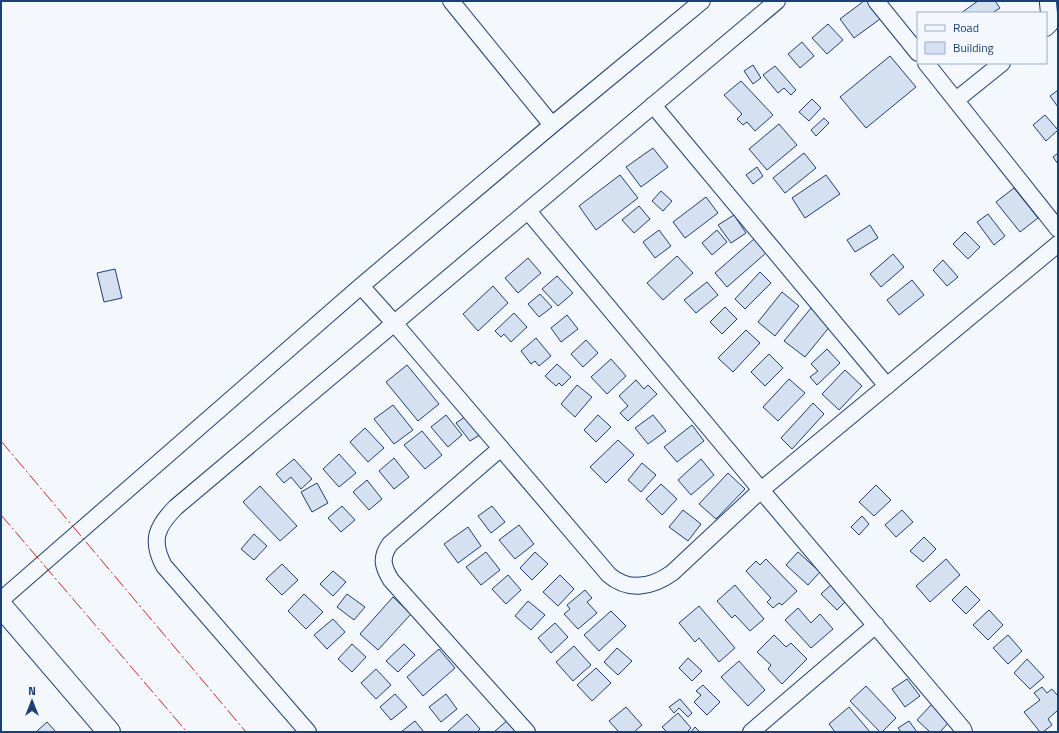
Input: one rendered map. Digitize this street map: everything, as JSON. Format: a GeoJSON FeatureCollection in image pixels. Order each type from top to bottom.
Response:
{"type":"FeatureCollection","features":[{"type":"Feature","properties":{"kind":"main road"},"geometry":{"type":"LineString","coordinates":[[1,606],[109,732]]}},
{"type":"Feature","properties":{"kind":"street"},"geometry":{"type":"LineString","coordinates":[[451,1],[552,125]]}},
{"type":"Feature","properties":{"kind":"street"},"geometry":{"type":"LineString","coordinates":[[1,600],[361,286],[702,1]]}},
{"type":"Feature","properties":{"kind":"street"},"geometry":{"type":"LineString","coordinates":[[308,732],[164,566],[158,555],[156,540],[159,528],[166,517],[776,1]]}},
{"type":"Feature","properties":{"kind":"street"},"geometry":{"type":"LineString","coordinates":[[876,1],[917,52]]}},
{"type":"Feature","properties":{"kind":"street"},"geometry":{"type":"LineString","coordinates":[[1047,27],[1050,24],[1048,4]]}},
{"type":"Feature","properties":{"kind":"street"},"geometry":{"type":"LineString","coordinates":[[927,64],[1058,230]]}},
{"type":"Feature","properties":{"kind":"street"},"geometry":{"type":"LineString","coordinates":[[956,100],[1001,64]]}},
{"type":"Feature","properties":{"kind":"street"},"geometry":{"type":"LineString","coordinates":[[653,105],[887,386]]}},
{"type":"Feature","properties":{"kind":"street"},"geometry":{"type":"LineString","coordinates":[[528,211],[964,732]]}},
{"type":"Feature","properties":{"kind":"street"},"geometry":{"type":"LineString","coordinates":[[361,286],[609,575],[614,579],[631,585],[643,586],[662,580],[672,573],[761,490],[1058,244]]}},
{"type":"Feature","properties":{"kind":"street"},"geometry":{"type":"LineString","coordinates":[[501,448],[390,544],[384,554],[384,567],[391,580],[527,732]]}},
{"type":"Feature","properties":{"kind":"street"},"geometry":{"type":"LineString","coordinates":[[750,732],[876,625]]}},
{"type":"Feature","properties":{"kind":"building"},"geometry":{"type":"Polygon","coordinates":[[[864,1],[867,1],[880,19],[854,38],[840,19],[864,1]]]}},
{"type":"Feature","properties":{"kind":"building"},"geometry":{"type":"Polygon","coordinates":[[[978,1],[995,1],[1000,8],[994,12],[962,12],[978,1]]]}},
{"type":"Feature","properties":{"kind":"building"},"geometry":{"type":"Polygon","coordinates":[[[828,24],[843,40],[827,54],[812,38],[828,24]]]}},
{"type":"Feature","properties":{"kind":"building"},"geometry":{"type":"Polygon","coordinates":[[[802,42],[814,56],[800,68],[788,54],[802,42]]]}},
{"type":"Feature","properties":{"kind":"building"},"geometry":{"type":"Polygon","coordinates":[[[890,56],[916,87],[866,128],[840,97],[890,56]]]}},
{"type":"Feature","properties":{"kind":"building"},"geometry":{"type":"Polygon","coordinates":[[[753,65],[761,78],[753,84],[744,71],[753,65]]]}},
{"type":"Feature","properties":{"kind":"building"},"geometry":{"type":"Polygon","coordinates":[[[775,66],[796,90],[791,95],[784,88],[778,93],[763,75],[775,66]]]}},
{"type":"Feature","properties":{"kind":"building"},"geometry":{"type":"Polygon","coordinates":[[[741,81],[773,115],[755,131],[747,122],[743,125],[737,119],[742,114],[724,95],[741,81]]]}},
{"type":"Feature","properties":{"kind":"building"},"geometry":{"type":"Polygon","coordinates":[[[1058,90],[1058,107],[1050,96],[1058,90]]]}},
{"type":"Feature","properties":{"kind":"building"},"geometry":{"type":"Polygon","coordinates":[[[812,99],[821,108],[809,121],[799,112],[812,99]]]}},
{"type":"Feature","properties":{"kind":"building"},"geometry":{"type":"Polygon","coordinates":[[[1045,115],[1058,130],[1046,141],[1033,125],[1045,115]]]}},
{"type":"Feature","properties":{"kind":"building"},"geometry":{"type":"Polygon","coordinates":[[[824,118],[829,123],[816,136],[811,130],[824,118]]]}},
{"type":"Feature","properties":{"kind":"building"},"geometry":{"type":"Polygon","coordinates":[[[779,124],[797,145],[767,170],[749,149],[779,124]]]}},
{"type":"Feature","properties":{"kind":"building"},"geometry":{"type":"Polygon","coordinates":[[[653,148],[668,167],[641,187],[626,167],[653,148]]]}},
{"type":"Feature","properties":{"kind":"building"},"geometry":{"type":"Polygon","coordinates":[[[804,153],[816,168],[785,193],[773,178],[804,153]]]}},
{"type":"Feature","properties":{"kind":"building"},"geometry":{"type":"Polygon","coordinates":[[[1058,153],[1058,164],[1053,157],[1058,153]]]}},
{"type":"Feature","properties":{"kind":"building"},"geometry":{"type":"Polygon","coordinates":[[[757,167],[763,176],[753,184],[746,175],[757,167]]]}},
{"type":"Feature","properties":{"kind":"building"},"geometry":{"type":"Polygon","coordinates":[[[620,175],[638,198],[596,230],[579,206],[620,175]]]}},
{"type":"Feature","properties":{"kind":"building"},"geometry":{"type":"Polygon","coordinates":[[[826,175],[840,194],[805,218],[792,198],[826,175]]]}},
{"type":"Feature","properties":{"kind":"building"},"geometry":{"type":"Polygon","coordinates":[[[1014,188],[1038,218],[1020,232],[996,202],[1014,188]]]}},
{"type":"Feature","properties":{"kind":"building"},"geometry":{"type":"Polygon","coordinates":[[[661,191],[672,201],[663,211],[652,201],[661,191]]]}},
{"type":"Feature","properties":{"kind":"building"},"geometry":{"type":"Polygon","coordinates":[[[706,197],[718,213],[685,238],[673,222],[706,197]]]}},
{"type":"Feature","properties":{"kind":"building"},"geometry":{"type":"Polygon","coordinates":[[[639,206],[650,219],[634,233],[622,220],[639,206]]]}},
{"type":"Feature","properties":{"kind":"building"},"geometry":{"type":"Polygon","coordinates":[[[988,214],[1005,236],[994,245],[977,222],[988,214]]]}},
{"type":"Feature","properties":{"kind":"building"},"geometry":{"type":"Polygon","coordinates":[[[734,215],[746,233],[731,243],[718,225],[734,215]]]}},
{"type":"Feature","properties":{"kind":"building"},"geometry":{"type":"Polygon","coordinates":[[[870,225],[878,238],[855,252],[847,240],[870,225]]]}},
{"type":"Feature","properties":{"kind":"building"},"geometry":{"type":"Polygon","coordinates":[[[659,230],[671,246],[655,258],[643,242],[659,230]]]}},
{"type":"Feature","properties":{"kind":"building"},"geometry":{"type":"Polygon","coordinates":[[[717,230],[727,242],[712,255],[702,243],[717,230]]]}},
{"type":"Feature","properties":{"kind":"building"},"geometry":{"type":"Polygon","coordinates":[[[965,232],[980,247],[968,259],[953,244],[965,232]]]}},
{"type":"Feature","properties":{"kind":"building"},"geometry":{"type":"Polygon","coordinates":[[[754,239],[766,253],[727,287],[715,273],[754,239]]]}},
{"type":"Feature","properties":{"kind":"building"},"geometry":{"type":"Polygon","coordinates":[[[893,254],[904,267],[881,287],[870,274],[893,254]]]}},
{"type":"Feature","properties":{"kind":"building"},"geometry":{"type":"Polygon","coordinates":[[[677,256],[693,273],[663,300],[647,283],[677,256]]]}},
{"type":"Feature","properties":{"kind":"building"},"geometry":{"type":"Polygon","coordinates":[[[528,258],[541,273],[518,293],[505,278],[528,258]]]}},
{"type":"Feature","properties":{"kind":"building"},"geometry":{"type":"Polygon","coordinates":[[[943,260],[958,277],[947,286],[933,270],[943,260]]]}},
{"type":"Feature","properties":{"kind":"building"},"geometry":{"type":"Polygon","coordinates":[[[115,269],[122,298],[104,302],[97,273],[115,269]]]}},
{"type":"Feature","properties":{"kind":"building"},"geometry":{"type":"Polygon","coordinates":[[[760,272],[771,283],[745,309],[735,299],[760,272]]]}},
{"type":"Feature","properties":{"kind":"building"},"geometry":{"type":"Polygon","coordinates":[[[557,276],[573,293],[558,306],[542,289],[557,276]]]}},
{"type":"Feature","properties":{"kind":"building"},"geometry":{"type":"Polygon","coordinates":[[[912,280],[924,295],[899,315],[887,300],[912,280]]]}},
{"type":"Feature","properties":{"kind":"building"},"geometry":{"type":"Polygon","coordinates":[[[707,282],[718,295],[696,313],[684,300],[707,282]]]}},
{"type":"Feature","properties":{"kind":"building"},"geometry":{"type":"Polygon","coordinates":[[[493,286],[508,303],[478,331],[463,314],[493,286]]]}},
{"type":"Feature","properties":{"kind":"building"},"geometry":{"type":"Polygon","coordinates":[[[782,292],[799,306],[775,336],[758,322],[782,292]]]}},
{"type":"Feature","properties":{"kind":"building"},"geometry":{"type":"Polygon","coordinates":[[[540,294],[552,307],[539,317],[528,304],[540,294]]]}},
{"type":"Feature","properties":{"kind":"building"},"geometry":{"type":"Polygon","coordinates":[[[725,307],[737,319],[722,334],[710,322],[725,307]]]}},
{"type":"Feature","properties":{"kind":"building"},"geometry":{"type":"Polygon","coordinates":[[[811,308],[831,325],[805,357],[784,341],[811,308]]]}},
{"type":"Feature","properties":{"kind":"building"},"geometry":{"type":"Polygon","coordinates":[[[514,313],[527,327],[511,342],[504,334],[501,337],[495,331],[514,313]]]}},
{"type":"Feature","properties":{"kind":"building"},"geometry":{"type":"Polygon","coordinates":[[[567,315],[578,329],[561,342],[551,328],[567,315]]]}},
{"type":"Feature","properties":{"kind":"building"},"geometry":{"type":"Polygon","coordinates":[[[746,330],[760,343],[733,372],[718,358],[746,330]]]}},
{"type":"Feature","properties":{"kind":"building"},"geometry":{"type":"Polygon","coordinates":[[[536,338],[551,356],[539,366],[535,361],[531,364],[521,351],[536,338]]]}},
{"type":"Feature","properties":{"kind":"building"},"geometry":{"type":"Polygon","coordinates":[[[586,340],[598,353],[583,367],[571,354],[586,340]]]}},
{"type":"Feature","properties":{"kind":"building"},"geometry":{"type":"Polygon","coordinates":[[[827,349],[840,363],[817,385],[810,377],[818,371],[811,364],[827,349]]]}},
{"type":"Feature","properties":{"kind":"building"},"geometry":{"type":"Polygon","coordinates":[[[769,354],[783,368],[765,386],[751,372],[769,354]]]}},
{"type":"Feature","properties":{"kind":"building"},"geometry":{"type":"Polygon","coordinates":[[[611,359],[626,376],[607,394],[591,377],[611,359]]]}},
{"type":"Feature","properties":{"kind":"building"},"geometry":{"type":"Polygon","coordinates":[[[557,364],[571,377],[562,386],[559,383],[556,386],[545,376],[557,364]]]}},
{"type":"Feature","properties":{"kind":"building"},"geometry":{"type":"Polygon","coordinates":[[[407,365],[439,404],[418,421],[386,382],[407,365]]]}},
{"type":"Feature","properties":{"kind":"building"},"geometry":{"type":"Polygon","coordinates":[[[845,370],[862,386],[839,410],[822,394],[845,370]]]}},
{"type":"Feature","properties":{"kind":"building"},"geometry":{"type":"Polygon","coordinates":[[[789,379],[805,393],[778,421],[763,407],[789,379]]]}},
{"type":"Feature","properties":{"kind":"building"},"geometry":{"type":"Polygon","coordinates":[[[636,380],[644,389],[648,385],[657,394],[628,421],[620,413],[628,406],[619,396],[636,380]]]}},
{"type":"Feature","properties":{"kind":"building"},"geometry":{"type":"Polygon","coordinates":[[[577,385],[592,397],[575,417],[561,404],[577,385]]]}},
{"type":"Feature","properties":{"kind":"building"},"geometry":{"type":"Polygon","coordinates":[[[813,403],[824,414],[792,449],[781,438],[813,403]]]}},
{"type":"Feature","properties":{"kind":"building"},"geometry":{"type":"Polygon","coordinates":[[[393,405],[413,430],[394,444],[374,419],[393,405]]]}},
{"type":"Feature","properties":{"kind":"building"},"geometry":{"type":"Polygon","coordinates":[[[469,414],[483,433],[470,441],[456,423],[469,414]]]}},
{"type":"Feature","properties":{"kind":"building"},"geometry":{"type":"Polygon","coordinates":[[[446,415],[462,435],[448,447],[431,427],[446,415]]]}},
{"type":"Feature","properties":{"kind":"building"},"geometry":{"type":"Polygon","coordinates":[[[598,415],[611,427],[596,442],[584,430],[598,415]]]}},
{"type":"Feature","properties":{"kind":"building"},"geometry":{"type":"Polygon","coordinates":[[[653,415],[666,431],[648,444],[635,428],[653,415]]]}},
{"type":"Feature","properties":{"kind":"building"},"geometry":{"type":"Polygon","coordinates":[[[692,425],[704,441],[677,462],[664,447],[692,425]]]}},
{"type":"Feature","properties":{"kind":"building"},"geometry":{"type":"Polygon","coordinates":[[[365,428],[384,448],[368,462],[350,442],[365,428]]]}},
{"type":"Feature","properties":{"kind":"building"},"geometry":{"type":"Polygon","coordinates":[[[422,431],[442,455],[425,469],[404,445],[422,431]]]}},
{"type":"Feature","properties":{"kind":"building"},"geometry":{"type":"Polygon","coordinates":[[[618,440],[634,455],[606,483],[590,467],[618,440]]]}},
{"type":"Feature","properties":{"kind":"building"},"geometry":{"type":"Polygon","coordinates":[[[339,454],[356,473],[339,487],[323,469],[339,454]]]}},
{"type":"Feature","properties":{"kind":"building"},"geometry":{"type":"Polygon","coordinates":[[[394,458],[409,477],[394,489],[379,471],[394,458]]]}},
{"type":"Feature","properties":{"kind":"building"},"geometry":{"type":"Polygon","coordinates":[[[294,459],[312,479],[301,489],[291,477],[284,483],[276,474],[294,459]]]}},
{"type":"Feature","properties":{"kind":"building"},"geometry":{"type":"Polygon","coordinates":[[[701,459],[714,475],[691,495],[678,480],[701,459]]]}},
{"type":"Feature","properties":{"kind":"building"},"geometry":{"type":"Polygon","coordinates":[[[642,463],[656,475],[641,492],[628,480],[642,463]]]}},
{"type":"Feature","properties":{"kind":"building"},"geometry":{"type":"Polygon","coordinates":[[[728,473],[745,489],[716,519],[699,504],[728,473]]]}},
{"type":"Feature","properties":{"kind":"building"},"geometry":{"type":"Polygon","coordinates":[[[367,480],[382,499],[369,510],[353,492],[367,480]]]}},
{"type":"Feature","properties":{"kind":"building"},"geometry":{"type":"Polygon","coordinates":[[[317,483],[328,503],[312,512],[301,492],[317,483]]]}},
{"type":"Feature","properties":{"kind":"building"},"geometry":{"type":"Polygon","coordinates":[[[661,484],[677,499],[662,515],[646,499],[661,484]]]}},
{"type":"Feature","properties":{"kind":"building"},"geometry":{"type":"Polygon","coordinates":[[[876,485],[891,500],[874,516],[859,502],[876,485]]]}},
{"type":"Feature","properties":{"kind":"building"},"geometry":{"type":"Polygon","coordinates":[[[260,486],[297,526],[280,541],[243,502],[260,486]]]}},
{"type":"Feature","properties":{"kind":"building"},"geometry":{"type":"Polygon","coordinates":[[[342,506],[355,520],[341,532],[328,518],[342,506]]]}},
{"type":"Feature","properties":{"kind":"building"},"geometry":{"type":"Polygon","coordinates":[[[492,506],[505,522],[491,533],[478,516],[492,506]]]}},
{"type":"Feature","properties":{"kind":"building"},"geometry":{"type":"Polygon","coordinates":[[[683,510],[701,524],[688,541],[669,527],[683,510]]]}},
{"type":"Feature","properties":{"kind":"building"},"geometry":{"type":"Polygon","coordinates":[[[902,510],[913,522],[896,537],[885,525],[902,510]]]}},
{"type":"Feature","properties":{"kind":"building"},"geometry":{"type":"Polygon","coordinates":[[[862,516],[869,524],[859,535],[851,527],[862,516]]]}},
{"type":"Feature","properties":{"kind":"building"},"geometry":{"type":"Polygon","coordinates":[[[519,525],[534,544],[515,559],[499,540],[519,525]]]}},
{"type":"Feature","properties":{"kind":"building"},"geometry":{"type":"Polygon","coordinates":[[[468,527],[481,546],[458,563],[444,544],[468,527]]]}},
{"type":"Feature","properties":{"kind":"building"},"geometry":{"type":"Polygon","coordinates":[[[254,534],[267,546],[254,560],[241,549],[254,534]]]}},
{"type":"Feature","properties":{"kind":"building"},"geometry":{"type":"Polygon","coordinates":[[[924,537],[936,549],[923,562],[910,551],[924,537]]]}},
{"type":"Feature","properties":{"kind":"building"},"geometry":{"type":"Polygon","coordinates":[[[486,552],[500,570],[481,585],[466,567],[486,552]]]}},
{"type":"Feature","properties":{"kind":"building"},"geometry":{"type":"Polygon","coordinates":[[[535,552],[548,564],[532,580],[520,568],[535,552]]]}},
{"type":"Feature","properties":{"kind":"building"},"geometry":{"type":"Polygon","coordinates":[[[798,552],[820,572],[808,585],[786,565],[798,552]]]}},
{"type":"Feature","properties":{"kind":"building"},"geometry":{"type":"Polygon","coordinates":[[[766,559],[797,591],[782,605],[779,603],[773,608],[767,602],[771,598],[746,571],[756,561],[760,565],[766,559]]]}},
{"type":"Feature","properties":{"kind":"building"},"geometry":{"type":"Polygon","coordinates":[[[946,559],[960,575],[930,602],[916,586],[946,559]]]}},
{"type":"Feature","properties":{"kind":"building"},"geometry":{"type":"Polygon","coordinates":[[[282,564],[298,580],[282,595],[266,579],[282,564]]]}},
{"type":"Feature","properties":{"kind":"building"},"geometry":{"type":"Polygon","coordinates":[[[333,571],[346,582],[333,596],[320,584],[333,571]]]}},
{"type":"Feature","properties":{"kind":"building"},"geometry":{"type":"Polygon","coordinates":[[[508,575],[521,590],[506,604],[492,589],[508,575]]]}},
{"type":"Feature","properties":{"kind":"building"},"geometry":{"type":"Polygon","coordinates":[[[560,575],[574,589],[558,606],[543,592],[560,575]]]}},
{"type":"Feature","properties":{"kind":"building"},"geometry":{"type":"Polygon","coordinates":[[[834,582],[849,598],[837,610],[821,594],[834,582]]]}},
{"type":"Feature","properties":{"kind":"building"},"geometry":{"type":"Polygon","coordinates":[[[735,585],[764,619],[750,631],[735,615],[732,618],[717,601],[735,585]]]}},
{"type":"Feature","properties":{"kind":"building"},"geometry":{"type":"Polygon","coordinates":[[[966,586],[980,600],[966,614],[952,600],[966,586]]]}},
{"type":"Feature","properties":{"kind":"building"},"geometry":{"type":"Polygon","coordinates":[[[585,590],[592,598],[587,602],[597,613],[578,629],[564,614],[570,609],[567,605],[585,590]]]}},
{"type":"Feature","properties":{"kind":"building"},"geometry":{"type":"Polygon","coordinates":[[[304,594],[323,612],[306,629],[288,611],[304,594]]]}},
{"type":"Feature","properties":{"kind":"building"},"geometry":{"type":"Polygon","coordinates":[[[347,594],[365,607],[354,620],[337,607],[347,594]]]}},
{"type":"Feature","properties":{"kind":"building"},"geometry":{"type":"Polygon","coordinates":[[[393,597],[411,614],[378,650],[360,634],[393,597]]]}},
{"type":"Feature","properties":{"kind":"building"},"geometry":{"type":"Polygon","coordinates":[[[528,601],[545,615],[531,630],[515,616],[528,601]]]}},
{"type":"Feature","properties":{"kind":"building"},"geometry":{"type":"Polygon","coordinates":[[[699,606],[735,648],[719,662],[699,638],[695,642],[679,623],[699,606]]]}},
{"type":"Feature","properties":{"kind":"building"},"geometry":{"type":"Polygon","coordinates":[[[798,608],[811,623],[820,614],[833,629],[811,648],[785,620],[798,608]]]}},
{"type":"Feature","properties":{"kind":"building"},"geometry":{"type":"Polygon","coordinates":[[[989,610],[1003,625],[988,640],[973,625],[989,610]]]}},
{"type":"Feature","properties":{"kind":"building"},"geometry":{"type":"Polygon","coordinates":[[[611,611],[626,626],[599,651],[584,635],[611,611]]]}},
{"type":"Feature","properties":{"kind":"building"},"geometry":{"type":"Polygon","coordinates":[[[333,619],[345,632],[327,649],[314,635],[333,619]]]}},
{"type":"Feature","properties":{"kind":"building"},"geometry":{"type":"Polygon","coordinates":[[[555,623],[568,637],[551,653],[538,638],[555,623]]]}},
{"type":"Feature","properties":{"kind":"building"},"geometry":{"type":"Polygon","coordinates":[[[774,635],[786,647],[791,643],[807,659],[782,684],[768,669],[771,665],[757,652],[774,635]]]}},
{"type":"Feature","properties":{"kind":"building"},"geometry":{"type":"Polygon","coordinates":[[[1008,635],[1022,651],[1008,664],[993,648],[1008,635]]]}},
{"type":"Feature","properties":{"kind":"building"},"geometry":{"type":"Polygon","coordinates":[[[352,644],[366,657],[352,672],[338,659],[352,644]]]}},
{"type":"Feature","properties":{"kind":"building"},"geometry":{"type":"Polygon","coordinates":[[[404,644],[415,655],[398,672],[386,661],[404,644]]]}},
{"type":"Feature","properties":{"kind":"building"},"geometry":{"type":"Polygon","coordinates":[[[574,646],[591,665],[573,681],[556,662],[574,646]]]}},
{"type":"Feature","properties":{"kind":"building"},"geometry":{"type":"Polygon","coordinates":[[[617,648],[632,661],[618,675],[604,662],[617,648]]]}},
{"type":"Feature","properties":{"kind":"building"},"geometry":{"type":"Polygon","coordinates":[[[439,649],[455,668],[423,696],[407,677],[439,649]]]}},
{"type":"Feature","properties":{"kind":"building"},"geometry":{"type":"Polygon","coordinates":[[[688,658],[702,671],[692,681],[679,668],[688,658]]]}},
{"type":"Feature","properties":{"kind":"building"},"geometry":{"type":"Polygon","coordinates":[[[1027,659],[1044,677],[1030,689],[1014,673],[1027,659]]]}},
{"type":"Feature","properties":{"kind":"building"},"geometry":{"type":"Polygon","coordinates":[[[739,661],[765,690],[748,706],[721,677],[739,661]]]}},
{"type":"Feature","properties":{"kind":"building"},"geometry":{"type":"Polygon","coordinates":[[[596,668],[611,683],[592,701],[577,685],[596,668]]]}},
{"type":"Feature","properties":{"kind":"building"},"geometry":{"type":"Polygon","coordinates":[[[376,669],[391,685],[376,699],[361,683],[376,669]]]}},
{"type":"Feature","properties":{"kind":"building"},"geometry":{"type":"Polygon","coordinates":[[[907,679],[920,696],[905,707],[892,689],[907,679]]]}},
{"type":"Feature","properties":{"kind":"building"},"geometry":{"type":"Polygon","coordinates":[[[703,685],[720,702],[707,715],[694,702],[701,695],[696,691],[703,685]]]}},
{"type":"Feature","properties":{"kind":"building"},"geometry":{"type":"Polygon","coordinates":[[[866,686],[896,718],[882,732],[880,732],[850,701],[866,686]]]}},
{"type":"Feature","properties":{"kind":"building"},"geometry":{"type":"Polygon","coordinates":[[[1042,687],[1047,693],[1052,689],[1058,696],[1058,710],[1048,719],[1052,725],[1043,732],[1040,732],[1024,712],[1040,700],[1034,693],[1042,687]]]}},
{"type":"Feature","properties":{"kind":"building"},"geometry":{"type":"Polygon","coordinates":[[[395,694],[407,707],[391,720],[380,707],[395,694]]]}},
{"type":"Feature","properties":{"kind":"building"},"geometry":{"type":"Polygon","coordinates":[[[446,694],[457,709],[441,722],[429,707],[446,694]]]}},
{"type":"Feature","properties":{"kind":"building"},"geometry":{"type":"Polygon","coordinates":[[[680,699],[692,713],[688,717],[679,708],[674,713],[669,707],[680,699]]]}},
{"type":"Feature","properties":{"kind":"building"},"geometry":{"type":"Polygon","coordinates":[[[932,704],[950,721],[940,732],[930,732],[917,720],[932,704]]]}},
{"type":"Feature","properties":{"kind":"building"},"geometry":{"type":"Polygon","coordinates":[[[626,707],[642,725],[634,732],[619,732],[609,721],[626,707]]]}},
{"type":"Feature","properties":{"kind":"building"},"geometry":{"type":"Polygon","coordinates":[[[849,707],[870,732],[835,732],[829,724],[849,707]]]}},
{"type":"Feature","properties":{"kind":"building"},"geometry":{"type":"Polygon","coordinates":[[[678,713],[691,728],[687,732],[667,732],[662,727],[678,713]]]}},
{"type":"Feature","properties":{"kind":"building"},"geometry":{"type":"Polygon","coordinates":[[[467,714],[480,729],[477,732],[448,731],[467,714]]]}},
{"type":"Feature","properties":{"kind":"building"},"geometry":{"type":"Polygon","coordinates":[[[510,718],[523,732],[494,732],[510,718]]]}},
{"type":"Feature","properties":{"kind":"building"},"geometry":{"type":"Polygon","coordinates":[[[415,721],[424,732],[401,732],[415,721]]]}},
{"type":"Feature","properties":{"kind":"building"},"geometry":{"type":"Polygon","coordinates":[[[909,721],[917,732],[901,732],[898,728],[909,721]]]}},
{"type":"Feature","properties":{"kind":"building"},"geometry":{"type":"Polygon","coordinates":[[[47,722],[56,732],[36,732],[47,722]]]}},
{"type":"Feature","properties":{"kind":"building"},"geometry":{"type":"Polygon","coordinates":[[[695,727],[700,732],[691,732],[695,727]]]}},
{"type":"Feature","properties":{"kind":"power"},"geometry":{"type":"LineString","coordinates":[[1,441],[246,732]]}},
{"type":"Feature","properties":{"kind":"power"},"geometry":{"type":"LineString","coordinates":[[1,515],[187,732]]}}]}
